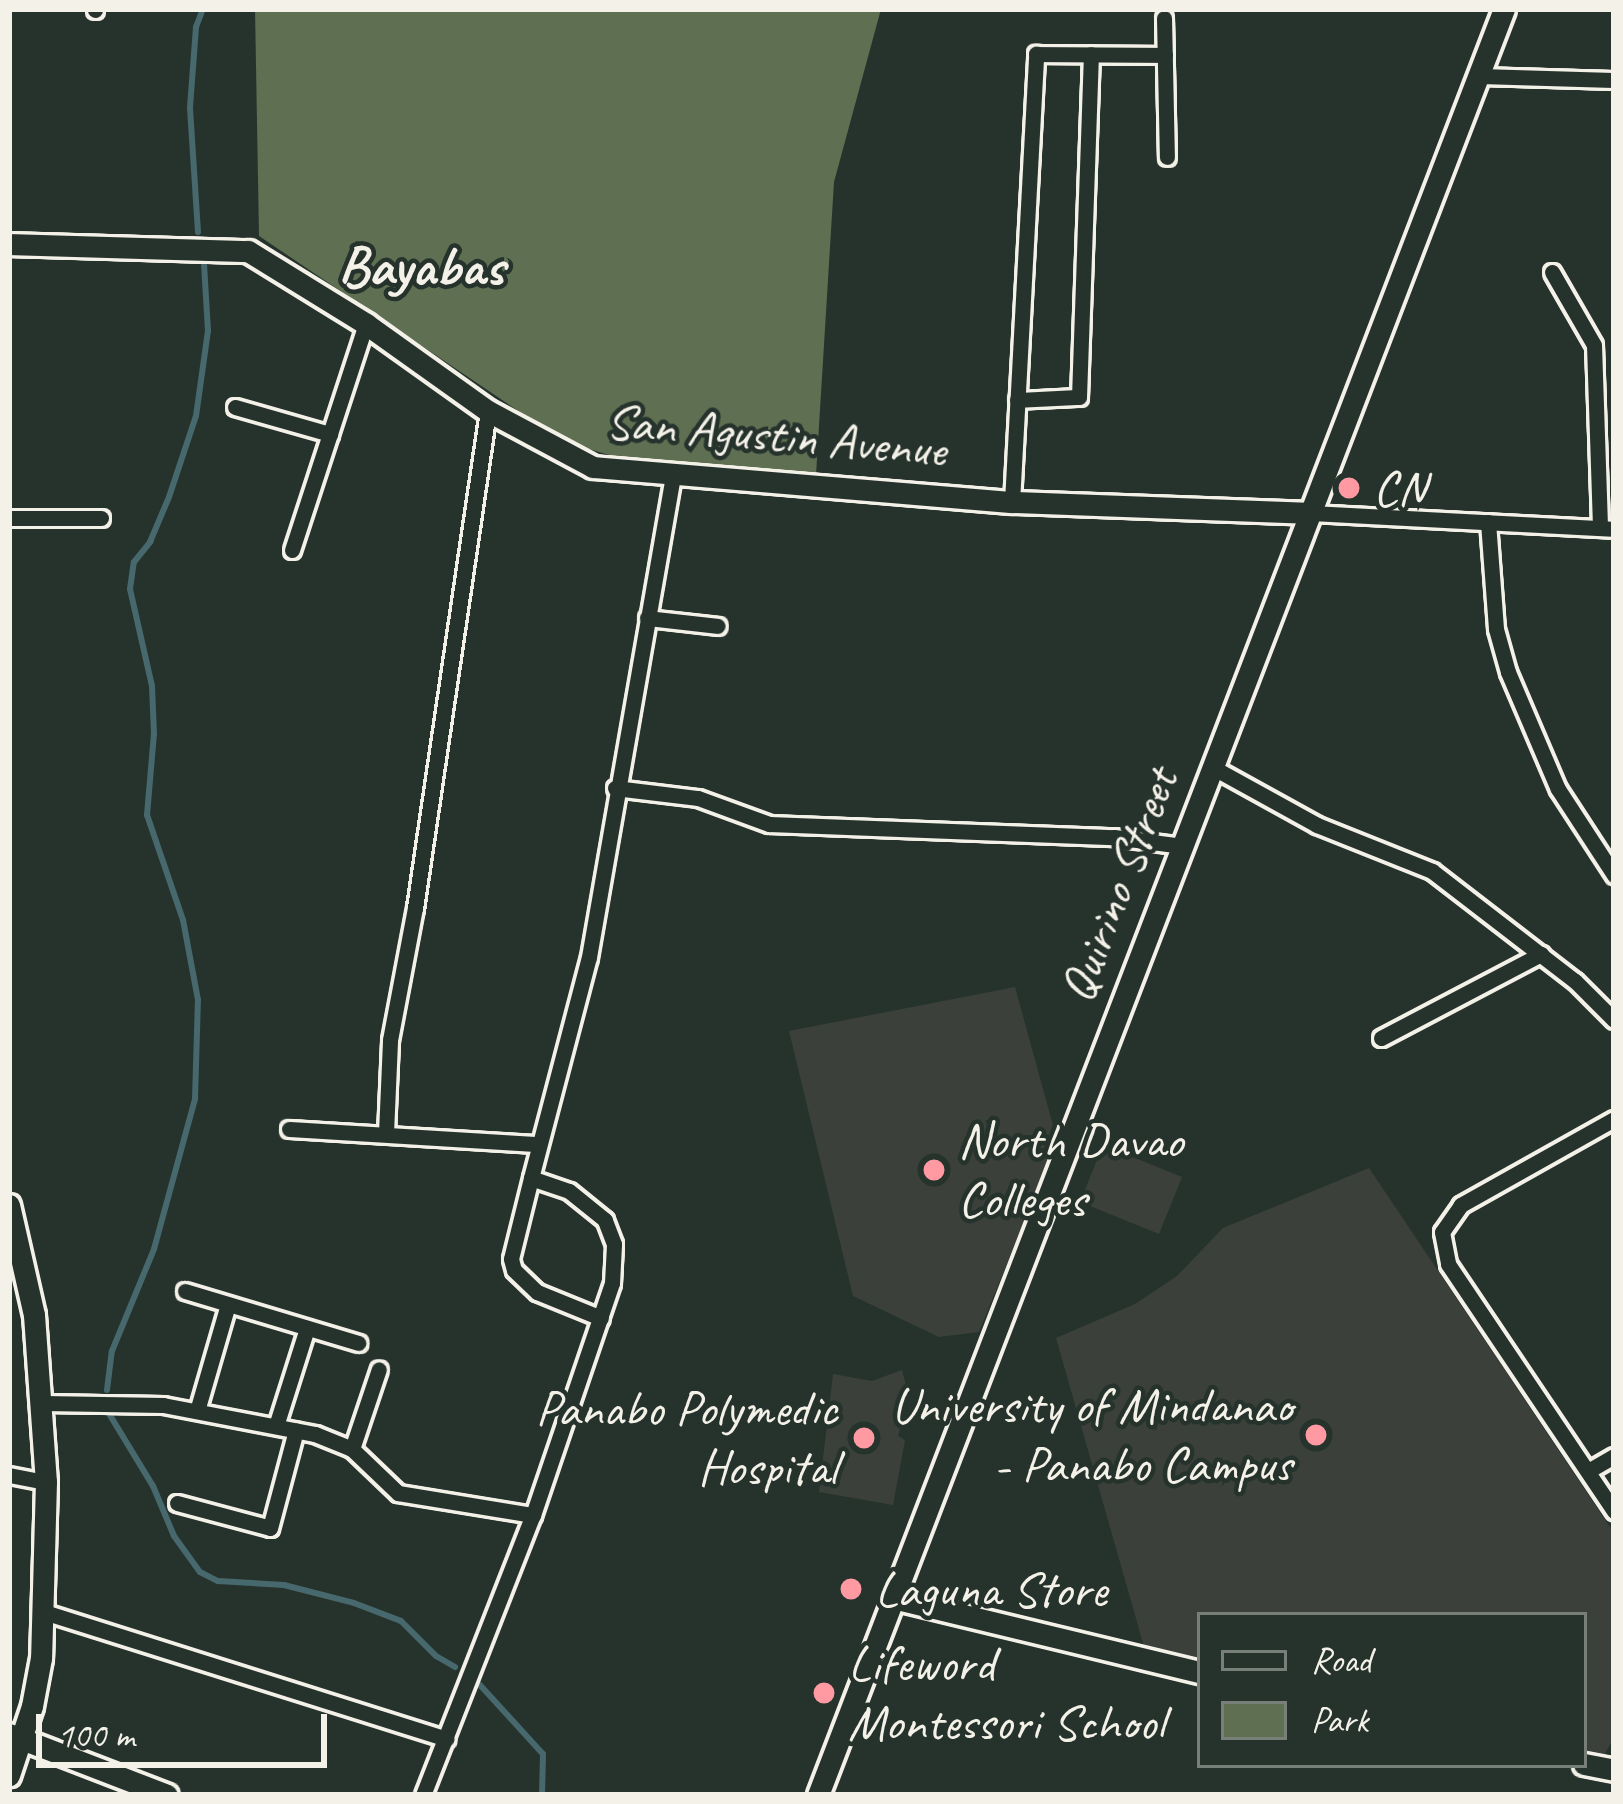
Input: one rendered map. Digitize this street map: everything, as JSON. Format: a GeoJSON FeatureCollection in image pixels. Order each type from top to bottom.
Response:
{"type":"FeatureCollection","features":[{"type":"Feature","properties":{"kind":"street","name":"Quirino Street"},"geometry":{"type":"LineString","coordinates":[[818,1795],[1504,9]]}},
{"type":"Feature","properties":{"kind":"street"},"geometry":{"type":"LineString","coordinates":[[1164,18],[1168,157]]}},
{"type":"Feature","properties":{"kind":"street"},"geometry":{"type":"LineString","coordinates":[[1012,502],[1036,54],[1165,56]]}},
{"type":"Feature","properties":{"kind":"street"},"geometry":{"type":"LineString","coordinates":[[1017,400],[1079,397],[1091,54]]}},
{"type":"Feature","properties":{"kind":"street"},"geometry":{"type":"LineString","coordinates":[[1479,76],[1614,80]]}},
{"type":"Feature","properties":{"kind":"street","name":"San Agustin Avenue"},"geometry":{"type":"LineString","coordinates":[[9,244],[248,251],[366,324],[488,411],[576,461],[673,475],[1012,502],[1309,513]]}},
{"type":"Feature","properties":{"kind":"street"},"geometry":{"type":"LineString","coordinates":[[1309,513],[1607,528],[1594,346],[1552,272]]}},
{"type":"Feature","properties":{"kind":"street"},"geometry":{"type":"LineString","coordinates":[[292,550],[366,324]]}},
{"type":"Feature","properties":{"kind":"street"},"geometry":{"type":"LineString","coordinates":[[236,407],[330,434]]}},
{"type":"Feature","properties":{"kind":"street"},"geometry":{"type":"LineString","coordinates":[[386,1133],[390,1040],[415,908],[488,411]]}},
{"type":"Feature","properties":{"kind":"street"},"geometry":{"type":"LineString","coordinates":[[601,1318],[536,1292],[514,1270],[511,1259],[536,1144],[589,957],[673,475]]}},
{"type":"Feature","properties":{"kind":"street"},"geometry":{"type":"LineString","coordinates":[[9,518],[101,518]]}},
{"type":"Feature","properties":{"kind":"street"},"geometry":{"type":"LineString","coordinates":[[1488,522],[1496,629],[1508,671],[1558,789],[1614,875]]}},
{"type":"Feature","properties":{"kind":"street"},"geometry":{"type":"LineString","coordinates":[[646,618],[718,626]]}},
{"type":"Feature","properties":{"kind":"street"},"geometry":{"type":"LineString","coordinates":[[1212,767],[1332,832],[1432,871],[1541,954],[1614,1020]]}},
{"type":"Feature","properties":{"kind":"street"},"geometry":{"type":"LineString","coordinates":[[615,788],[698,798],[769,824],[1114,837],[1182,846]]}},
{"type":"Feature","properties":{"kind":"street"},"geometry":{"type":"LineString","coordinates":[[1382,1038],[1541,954]]}},
{"type":"Feature","properties":{"kind":"street"},"geometry":{"type":"LineString","coordinates":[[1614,1119],[1461,1204],[1442,1232],[1448,1264],[1614,1511]]}},
{"type":"Feature","properties":{"kind":"street"},"geometry":{"type":"LineString","coordinates":[[289,1129],[536,1144]]}},
{"type":"Feature","properties":{"kind":"street"},"geometry":{"type":"LineString","coordinates":[[423,1795],[533,1515],[614,1268],[614,1244],[605,1220],[569,1191],[531,1178]]}},
{"type":"Feature","properties":{"kind":"street"},"geometry":{"type":"LineString","coordinates":[[9,1205],[34,1315],[46,1482],[40,1658],[9,1775]]}},
{"type":"Feature","properties":{"kind":"street"},"geometry":{"type":"LineString","coordinates":[[184,1291],[358,1343]]}},
{"type":"Feature","properties":{"kind":"street"},"geometry":{"type":"LineString","coordinates":[[197,1411],[227,1304]]}},
{"type":"Feature","properties":{"kind":"street"},"geometry":{"type":"LineString","coordinates":[[276,1426],[307,1328]]}},
{"type":"Feature","properties":{"kind":"street"},"geometry":{"type":"LineString","coordinates":[[352,1449],[379,1369]]}},
{"type":"Feature","properties":{"kind":"street"},"geometry":{"type":"LineString","coordinates":[[43,1402],[101,1400],[197,1411],[296,1430],[352,1449],[398,1493],[533,1515]]}},
{"type":"Feature","properties":{"kind":"street"},"geometry":{"type":"LineString","coordinates":[[177,1503],[270,1528],[296,1430]]}},
{"type":"Feature","properties":{"kind":"street"},"geometry":{"type":"LineString","coordinates":[[1588,1472],[1614,1456]]}},
{"type":"Feature","properties":{"kind":"street"},"geometry":{"type":"LineString","coordinates":[[9,1474],[46,1482]]}},
{"type":"Feature","properties":{"kind":"street"},"geometry":{"type":"LineString","coordinates":[[893,1598],[1197,1671]]}},
{"type":"Feature","properties":{"kind":"street"},"geometry":{"type":"LineString","coordinates":[[44,1612],[446,1739]]}},
{"type":"Feature","properties":{"kind":"street"},"geometry":{"type":"LineString","coordinates":[[16,1737],[167,1795]]}},
{"type":"Feature","properties":{"kind":"shaded area","name":"North Davao Colleges"},"geometry":{"type":"Polygon","coordinates":[[[1015,987],[1057,1140],[979,1332],[939,1337],[853,1296],[789,1031],[1015,987]]]}},
{"type":"Feature","properties":{"kind":"shaded area"},"geometry":{"type":"Polygon","coordinates":[[[1103,1145],[1182,1177],[1159,1234],[1080,1202],[1103,1145]]]}},
{"type":"Feature","properties":{"kind":"shaded area","name":"University of Mindanao - Panabo Campus"},"geometry":{"type":"Polygon","coordinates":[[[1369,1168],[1614,1533],[1614,1737],[1602,1759],[1587,1756],[1587,1612],[1197,1612],[1197,1664],[1145,1650],[1056,1338],[1135,1304],[1177,1276],[1223,1228],[1369,1168]]]}},
{"type":"Feature","properties":{"kind":"shaded area","name":"Panabo Polymedic Hospital"},"geometry":{"type":"Polygon","coordinates":[[[902,1370],[909,1397],[898,1436],[905,1440],[893,1505],[819,1492],[833,1374],[872,1381],[902,1370]]]}},
{"type":"Feature","properties":{"kind":"green space"},"geometry":{"type":"Polygon","coordinates":[[[255,9],[881,9],[834,182],[816,475],[612,456],[563,441],[259,236],[255,9]]]}},
{"type":"Feature","properties":{"kind":"waterway"},"geometry":{"type":"LineString","coordinates":[[198,232],[190,107],[196,27],[203,9]]}},
{"type":"Feature","properties":{"kind":"waterway"},"geometry":{"type":"LineString","coordinates":[[107,1390],[112,1351],[154,1249],[195,1099],[198,1000],[183,920],[147,815],[154,734],[152,686],[130,589],[134,562],[150,542],[196,416],[208,331],[204,263]]}},
{"type":"Feature","properties":{"kind":"waterway"},"geometry":{"type":"LineString","coordinates":[[108,1412],[153,1486],[174,1536],[200,1572],[218,1581],[284,1585],[354,1603],[401,1621],[436,1656],[455,1667]]}},
{"type":"Feature","properties":{"kind":"waterway"},"geometry":{"type":"LineString","coordinates":[[480,1685],[543,1754],[542,1795]]}},
{"type":"Feature","properties":{"kind":"place","name":"CN"},"geometry":{"type":"Point","coordinates":[1349,488]}},
{"type":"Feature","properties":{"kind":"place","name":"North Davao Colleges"},"geometry":{"type":"Point","coordinates":[934,1170]}},
{"type":"Feature","properties":{"kind":"place","name":"University of Mindanao - Panabo Campus"},"geometry":{"type":"Point","coordinates":[1316,1435]}},
{"type":"Feature","properties":{"kind":"place","name":"Panabo Polymedic Hospital"},"geometry":{"type":"Point","coordinates":[864,1438]}},
{"type":"Feature","properties":{"kind":"place","name":"Laguna Store"},"geometry":{"type":"Point","coordinates":[851,1589]}},
{"type":"Feature","properties":{"kind":"place","name":"Lifeword Montessori School"},"geometry":{"type":"Point","coordinates":[824,1693]}},
{"type":"Feature","properties":{"kind":"district","name":"Bayabas"},"geometry":{"type":"Point","coordinates":[421,267]}}]}
